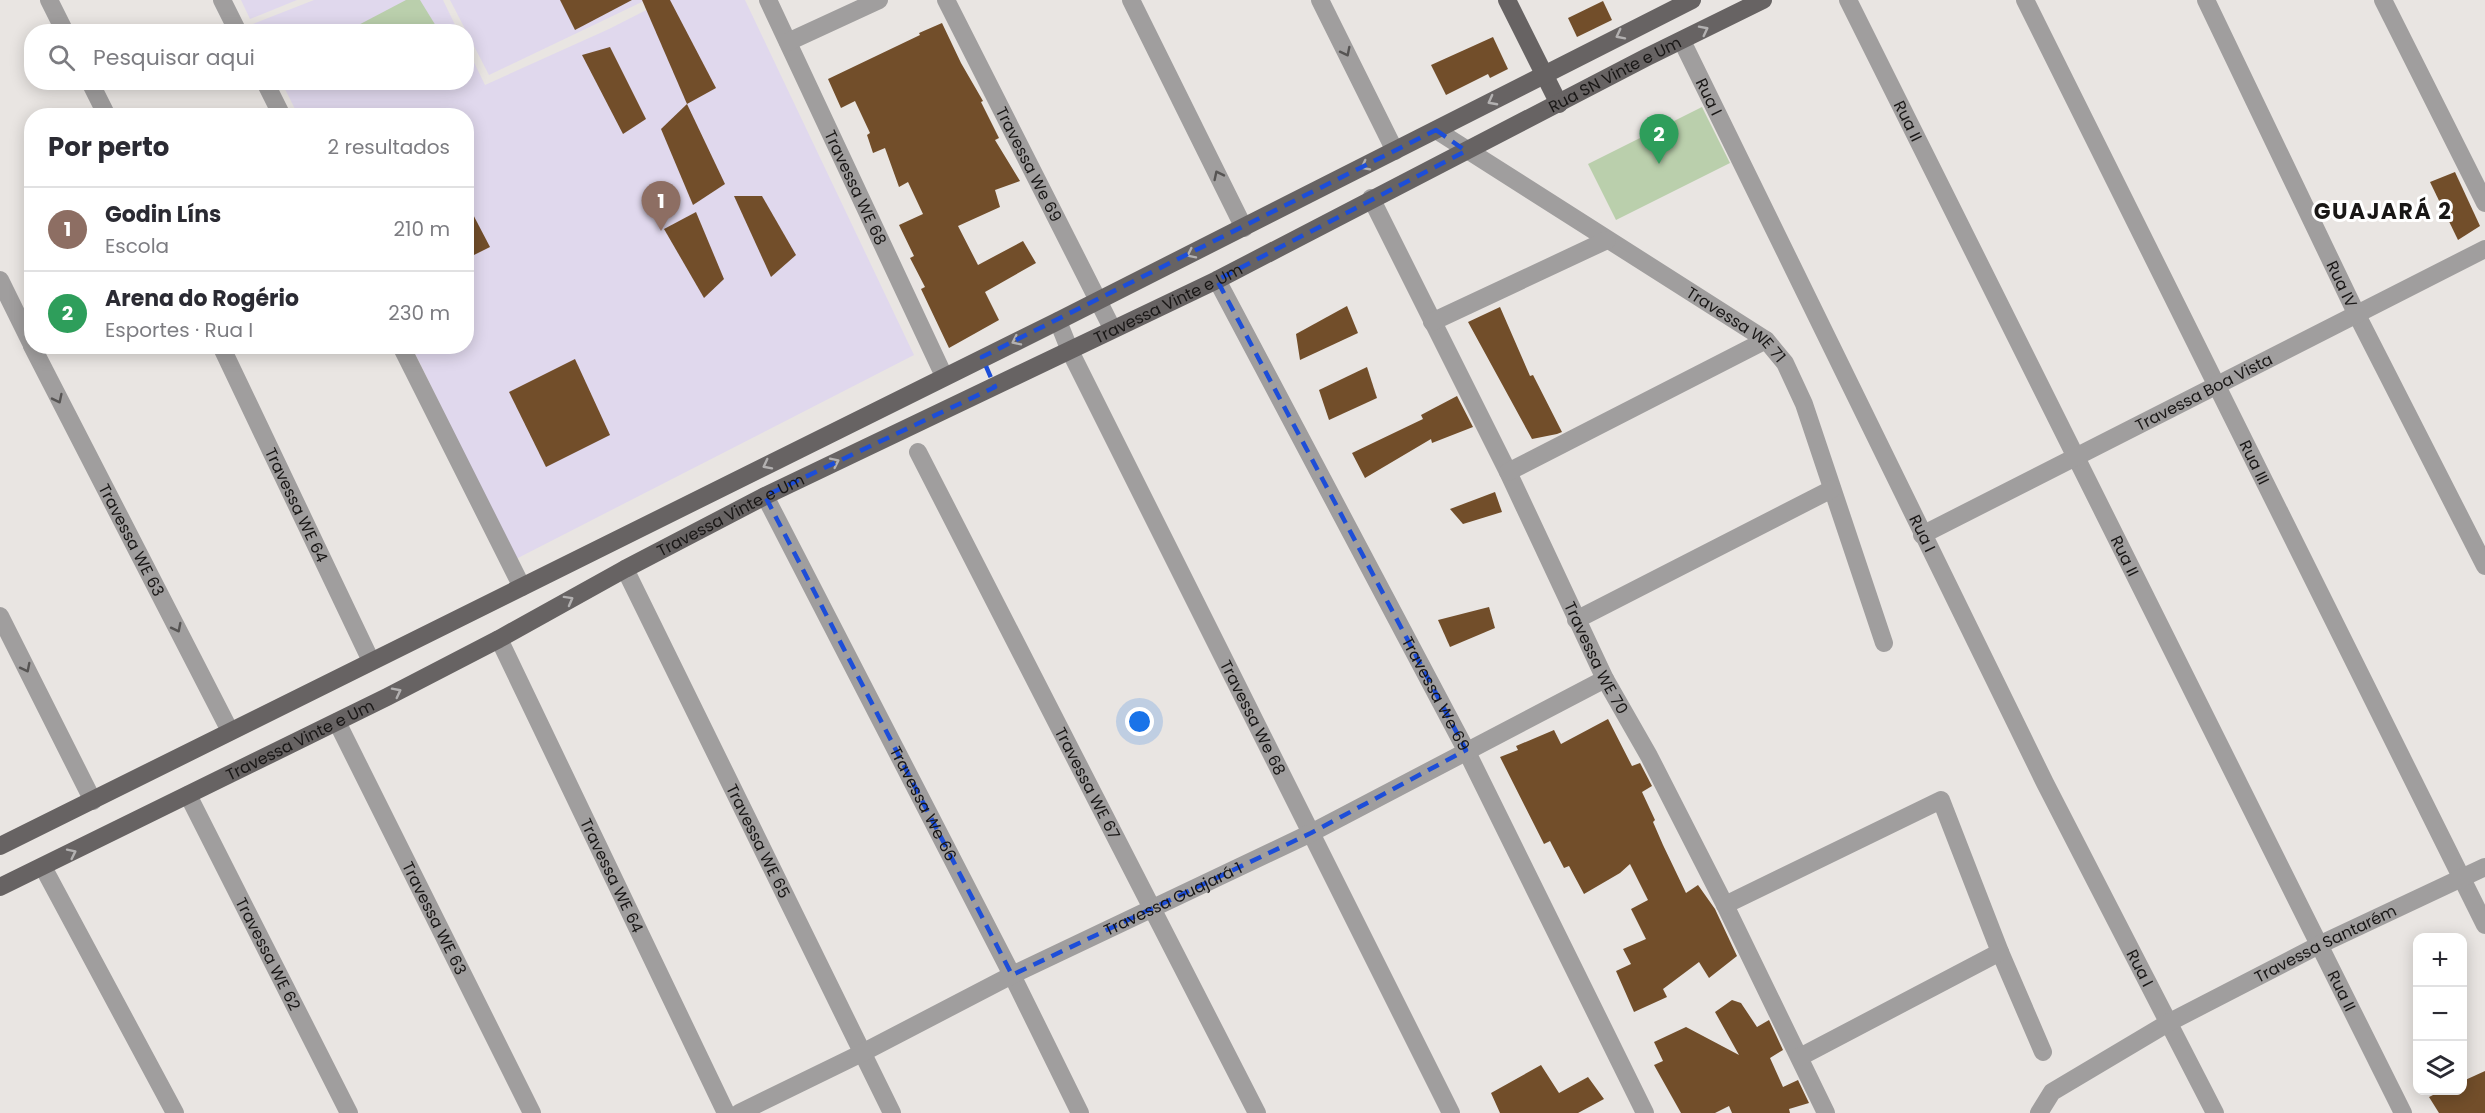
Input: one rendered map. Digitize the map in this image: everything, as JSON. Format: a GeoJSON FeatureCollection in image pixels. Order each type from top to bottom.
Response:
{"type":"FeatureCollection","features":[{"type":"Feature","properties":{"kind":"main road"},"geometry":{"type":"LineString","coordinates":[[1507,0],[1559,104]]}},
{"type":"Feature","properties":{"kind":"main road","name":"Rua SN Vinte e Um"},"geometry":{"type":"LineString","coordinates":[[1436,130],[1692,0]]}},
{"type":"Feature","properties":{"kind":"main road","name":"Rua SN Vinte e Um"},"geometry":{"type":"LineString","coordinates":[[1466,151],[1763,0]]}},
{"type":"Feature","properties":{"kind":"main road","name":"Travessa Vinte e Um"},"geometry":{"type":"LineString","coordinates":[[0,846],[1058,321],[1436,130]]}},
{"type":"Feature","properties":{"kind":"main road","name":"Travessa Vinte e Um"},"geometry":{"type":"LineString","coordinates":[[0,887],[337,722],[499,639],[625,569],[765,496],[938,412],[996,387],[1112,328],[1217,280],[1371,198],[1466,151]]}},
{"type":"Feature","properties":{"kind":"main road"},"geometry":{"type":"LineString","coordinates":[[1158,270],[1172,300]]}},
{"type":"Feature","properties":{"kind":"main road"},"geometry":{"type":"LineString","coordinates":[[982,357],[996,387]]}},
{"type":"Feature","properties":{"kind":"street"},"geometry":{"type":"LineString","coordinates":[[49,0],[61,24]]}},
{"type":"Feature","properties":{"kind":"street"},"geometry":{"type":"LineString","coordinates":[[222,0],[234,24]]}},
{"type":"Feature","properties":{"kind":"street","name":"Travessa WE 68"},"geometry":{"type":"LineString","coordinates":[[768,0],[944,376]]}},
{"type":"Feature","properties":{"kind":"street"},"geometry":{"type":"LineString","coordinates":[[788,42],[879,0]]}},
{"type":"Feature","properties":{"kind":"street","name":"Travessa We 69"},"geometry":{"type":"LineString","coordinates":[[946,0],[1112,328]]}},
{"type":"Feature","properties":{"kind":"street"},"geometry":{"type":"LineString","coordinates":[[1131,0],[1244,228]]}},
{"type":"Feature","properties":{"kind":"street"},"geometry":{"type":"LineString","coordinates":[[1320,0],[1395,151]]}},
{"type":"Feature","properties":{"kind":"street","name":"Rua II"},"geometry":{"type":"LineString","coordinates":[[1848,0],[2074,458],[2403,1113]]}},
{"type":"Feature","properties":{"kind":"street","name":"Rua III"},"geometry":{"type":"LineString","coordinates":[[2025,0],[2485,925]]}},
{"type":"Feature","properties":{"kind":"street","name":"Rua IV"},"geometry":{"type":"LineString","coordinates":[[2206,0],[2356,314],[2485,566]]}},
{"type":"Feature","properties":{"kind":"street"},"geometry":{"type":"LineString","coordinates":[[2383,0],[2485,203]]}},
{"type":"Feature","properties":{"kind":"street","name":"Rua I"},"geometry":{"type":"LineString","coordinates":[[1682,41],[1922,535],[2215,1113]]}},
{"type":"Feature","properties":{"kind":"street"},"geometry":{"type":"LineString","coordinates":[[94,90],[102,108]]}},
{"type":"Feature","properties":{"kind":"street"},"geometry":{"type":"LineString","coordinates":[[269,90],[278,108]]}},
{"type":"Feature","properties":{"kind":"street","name":"Travessa WE 71"},"geometry":{"type":"LineString","coordinates":[[1436,130],[1766,340],[1785,363],[1796,383],[1884,643]]}},
{"type":"Feature","properties":{"kind":"street","name":"Travessa WE 70"},"geometry":{"type":"LineString","coordinates":[[1371,198],[1508,472],[1605,679],[1649,756],[1725,905],[1826,1113]]}},
{"type":"Feature","properties":{"kind":"street"},"geometry":{"type":"LineString","coordinates":[[1432,322],[1607,240]]}},
{"type":"Feature","properties":{"kind":"street","name":"Travessa Boa Vista"},"geometry":{"type":"LineString","coordinates":[[1922,535],[2485,249]]}},
{"type":"Feature","properties":{"kind":"street","name":"Travessa WE 63"},"geometry":{"type":"LineString","coordinates":[[0,280],[24,330]]}},
{"type":"Feature","properties":{"kind":"street","name":"Travessa We 69"},"geometry":{"type":"LineString","coordinates":[[1217,280],[1467,750],[1645,1113]]}},
{"type":"Feature","properties":{"kind":"street","name":"Travessa We 68"},"geometry":{"type":"LineString","coordinates":[[1058,321],[1070,351],[1451,1113]]}},
{"type":"Feature","properties":{"kind":"street"},"geometry":{"type":"LineString","coordinates":[[1508,472],[1766,340]]}},
{"type":"Feature","properties":{"kind":"street","name":"Travessa WE 63"},"geometry":{"type":"LineString","coordinates":[[36,354],[230,731]]}},
{"type":"Feature","properties":{"kind":"street","name":"Travessa WE 64"},"geometry":{"type":"LineString","coordinates":[[225,354],[371,661]]}},
{"type":"Feature","properties":{"kind":"street"},"geometry":{"type":"LineString","coordinates":[[405,354],[522,586]]}},
{"type":"Feature","properties":{"kind":"street","name":"Travessa WE 67"},"geometry":{"type":"LineString","coordinates":[[918,452],[1257,1113]]}},
{"type":"Feature","properties":{"kind":"street"},"geometry":{"type":"LineString","coordinates":[[1576,620],[1832,489]]}},
{"type":"Feature","properties":{"kind":"street","name":"Travessa We 66"},"geometry":{"type":"LineString","coordinates":[[765,496],[1012,975],[1080,1113]]}},
{"type":"Feature","properties":{"kind":"street","name":"Travessa WE 65"},"geometry":{"type":"LineString","coordinates":[[625,569],[892,1113]]}},
{"type":"Feature","properties":{"kind":"street"},"geometry":{"type":"LineString","coordinates":[[0,616],[93,801]]}},
{"type":"Feature","properties":{"kind":"street","name":"Travessa WE 64"},"geometry":{"type":"LineString","coordinates":[[499,639],[726,1113]]}},
{"type":"Feature","properties":{"kind":"street","name":"Travessa Guajará 1"},"geometry":{"type":"LineString","coordinates":[[740,1113],[1012,975],[1154,910],[1311,833],[1605,679]]}},
{"type":"Feature","properties":{"kind":"street","name":"Travessa WE 63"},"geometry":{"type":"LineString","coordinates":[[337,722],[532,1113]]}},
{"type":"Feature","properties":{"kind":"street","name":"Travessa WE 62"},"geometry":{"type":"LineString","coordinates":[[188,795],[349,1113]]}},
{"type":"Feature","properties":{"kind":"street"},"geometry":{"type":"LineString","coordinates":[[1725,905],[1941,800],[2000,952],[2043,1052]]}},
{"type":"Feature","properties":{"kind":"street"},"geometry":{"type":"LineString","coordinates":[[43,867],[175,1113]]}},
{"type":"Feature","properties":{"kind":"street","name":"Travessa Santarém"},"geometry":{"type":"LineString","coordinates":[[2039,1113],[2052,1092],[2168,1023],[2319,945],[2485,867]]}},
{"type":"Feature","properties":{"kind":"street"},"geometry":{"type":"LineString","coordinates":[[1800,1057],[2000,952]]}},
{"type":"Feature","properties":{"kind":"highlighted area"},"geometry":{"type":"Polygon","coordinates":[[[1436,130],[1466,151],[1217,280],[1466,750],[1311,833],[1012,975],[765,496],[995,387],[982,357],[1436,130]]]}},
{"type":"Feature","properties":{"kind":"shaded area"},"geometry":{"type":"Polygon","coordinates":[[[241,0],[297,0],[250,19],[241,0]]]}},
{"type":"Feature","properties":{"kind":"shaded area"},"geometry":{"type":"Polygon","coordinates":[[[314,0],[443,0],[455,24],[253,24],[314,0]]]}},
{"type":"Feature","properties":{"kind":"shaded area"},"geometry":{"type":"Polygon","coordinates":[[[450,0],[646,0],[489,75],[474,46],[474,24],[462,24],[450,0]]]}},
{"type":"Feature","properties":{"kind":"shaded area"},"geometry":{"type":"Polygon","coordinates":[[[666,0],[745,0],[914,355],[516,559],[415,354],[474,354],[474,108],[294,108],[286,90],[474,90],[474,62],[485,85],[609,29],[666,0]]]}},
{"type":"Feature","properties":{"kind":"green space"},"geometry":{"type":"Polygon","coordinates":[[[406,0],[420,0],[435,24],[360,24],[406,0]]]}},
{"type":"Feature","properties":{"kind":"green space"},"geometry":{"type":"Polygon","coordinates":[[[1702,107],[1730,163],[1616,220],[1588,164],[1702,107]]]}},
{"type":"Feature","properties":{"kind":"building"},"geometry":{"type":"Polygon","coordinates":[[[560,0],[632,0],[575,30],[560,0]]]}},
{"type":"Feature","properties":{"kind":"building"},"geometry":{"type":"Polygon","coordinates":[[[642,0],[670,0],[716,88],[687,104],[642,0]]]}},
{"type":"Feature","properties":{"kind":"building"},"geometry":{"type":"Polygon","coordinates":[[[1603,1],[1612,20],[1577,37],[1568,18],[1603,1]]]}},
{"type":"Feature","properties":{"kind":"building"},"geometry":{"type":"Polygon","coordinates":[[[942,23],[983,101],[981,102],[999,138],[995,140],[1020,181],[995,190],[1000,207],[958,226],[978,265],[1023,241],[1036,263],[985,292],[999,320],[949,348],[921,289],[925,287],[910,258],[914,256],[899,225],[923,214],[908,182],[899,187],[885,148],[873,153],[867,135],[870,133],[855,101],[841,108],[828,79],[942,23]]]}},
{"type":"Feature","properties":{"kind":"building"},"geometry":{"type":"Polygon","coordinates":[[[1493,37],[1508,69],[1490,78],[1488,74],[1446,95],[1431,65],[1493,37]]]}},
{"type":"Feature","properties":{"kind":"building"},"geometry":{"type":"Polygon","coordinates":[[[610,47],[646,119],[623,134],[582,55],[610,47]]]}},
{"type":"Feature","properties":{"kind":"building"},"geometry":{"type":"Polygon","coordinates":[[[687,104],[725,184],[693,205],[661,129],[687,104]]]}},
{"type":"Feature","properties":{"kind":"building"},"geometry":{"type":"Polygon","coordinates":[[[2455,172],[2480,226],[2458,240],[2430,182],[2455,172]]]}},
{"type":"Feature","properties":{"kind":"building"},"geometry":{"type":"Polygon","coordinates":[[[734,196],[762,196],[796,255],[771,277],[734,196]]]}},
{"type":"Feature","properties":{"kind":"building"},"geometry":{"type":"Polygon","coordinates":[[[696,212],[724,279],[704,298],[664,229],[696,212]]]}},
{"type":"Feature","properties":{"kind":"building"},"geometry":{"type":"Polygon","coordinates":[[[474,216],[490,247],[474,255],[474,216]]]}},
{"type":"Feature","properties":{"kind":"building"},"geometry":{"type":"Polygon","coordinates":[[[1347,306],[1358,333],[1300,360],[1296,334],[1347,306]]]}},
{"type":"Feature","properties":{"kind":"building"},"geometry":{"type":"Polygon","coordinates":[[[1500,307],[1530,376],[1533,375],[1562,432],[1532,439],[1468,322],[1500,307]]]}},
{"type":"Feature","properties":{"kind":"building"},"geometry":{"type":"Polygon","coordinates":[[[575,359],[610,435],[546,467],[509,392],[575,359]]]}},
{"type":"Feature","properties":{"kind":"building"},"geometry":{"type":"Polygon","coordinates":[[[1367,367],[1377,398],[1329,420],[1319,390],[1367,367]]]}},
{"type":"Feature","properties":{"kind":"building"},"geometry":{"type":"Polygon","coordinates":[[[1457,396],[1473,427],[1432,443],[1431,439],[1365,478],[1352,453],[1423,419],[1421,415],[1457,396]]]}},
{"type":"Feature","properties":{"kind":"building"},"geometry":{"type":"Polygon","coordinates":[[[1495,492],[1502,512],[1463,524],[1450,509],[1495,492]]]}},
{"type":"Feature","properties":{"kind":"building"},"geometry":{"type":"Polygon","coordinates":[[[1489,607],[1495,628],[1450,647],[1438,620],[1489,607]]]}},
{"type":"Feature","properties":{"kind":"building"},"geometry":{"type":"Polygon","coordinates":[[[1608,719],[1632,766],[1640,763],[1652,786],[1642,792],[1663,845],[1686,893],[1698,885],[1715,909],[1737,956],[1709,978],[1699,962],[1663,989],[1667,997],[1634,1012],[1616,971],[1631,964],[1623,949],[1646,939],[1631,909],[1648,900],[1630,864],[1620,873],[1584,894],[1569,866],[1564,868],[1550,841],[1544,844],[1500,757],[1518,750],[1516,746],[1554,730],[1561,744],[1608,719]]]}},
{"type":"Feature","properties":{"kind":"building"},"geometry":{"type":"Polygon","coordinates":[[[1732,1000],[1741,1003],[1757,1027],[1769,1020],[1783,1050],[1770,1058],[1783,1087],[1798,1080],[1809,1103],[1789,1109],[1790,1113],[1732,1113],[1729,1106],[1715,1113],[1681,1113],[1654,1065],[1663,1061],[1654,1042],[1686,1027],[1739,1055],[1715,1012],[1732,1000]]]}},
{"type":"Feature","properties":{"kind":"building"},"geometry":{"type":"Polygon","coordinates":[[[1541,1065],[1559,1093],[1588,1077],[1604,1099],[1578,1113],[1500,1113],[1491,1093],[1541,1065]]]}},
{"type":"Feature","properties":{"kind":"building"},"geometry":{"type":"Polygon","coordinates":[[[2485,1071],[2485,1113],[2439,1113],[2429,1097],[2467,1095],[2467,1079],[2485,1071]]]}},
{"type":"Feature","properties":{"kind":"place","name":"Arena do Rogério"},"geometry":{"type":"Point","coordinates":[1659,164]}},
{"type":"Feature","properties":{"kind":"place","name":"Godin Líns"},"geometry":{"type":"Point","coordinates":[661,231]}},
{"type":"Feature","properties":{"kind":"district","name":"GUAJARÁ 2"},"geometry":{"type":"Point","coordinates":[2383,211]}}]}
